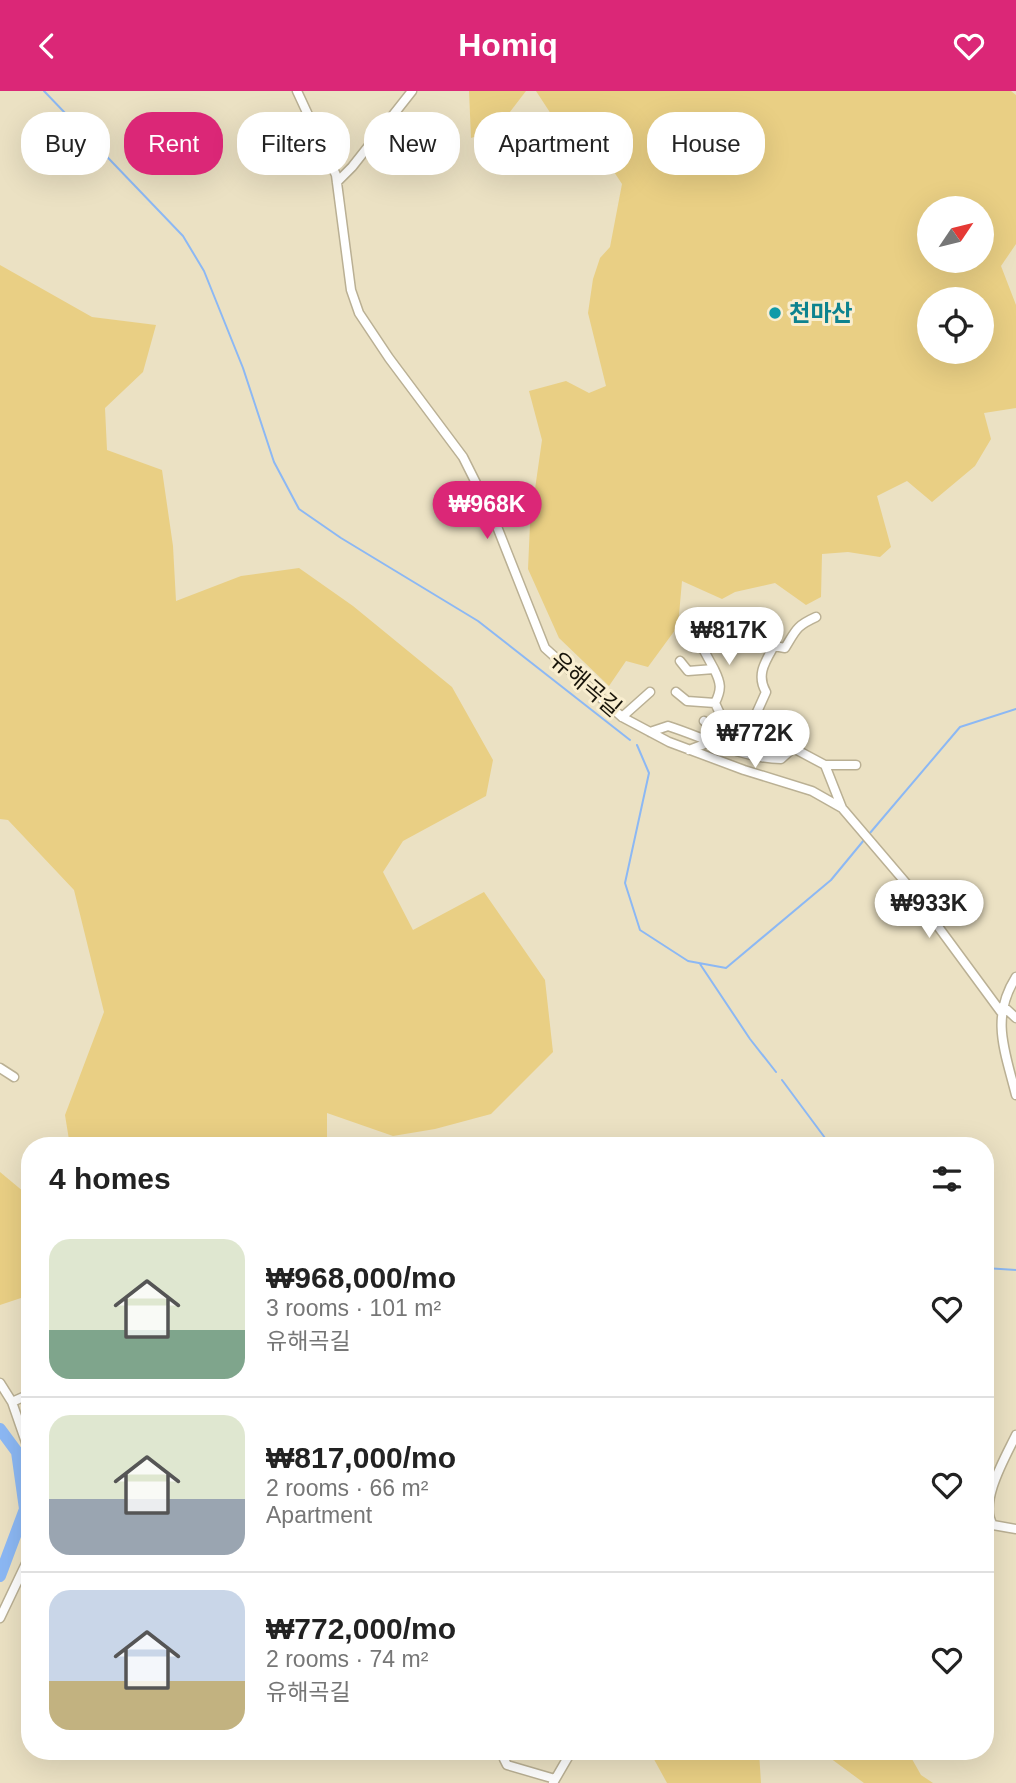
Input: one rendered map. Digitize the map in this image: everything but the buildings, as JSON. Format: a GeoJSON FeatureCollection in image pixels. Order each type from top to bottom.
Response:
{"type":"FeatureCollection","features":[{"type":"Feature","properties":{"kind":"street","name":"유해곡길"},"geometry":{"type":"LineString","coordinates":[[298,91],[337,182],[351,290],[359,313],[463,457],[494,519],[545,647],[622,717],[689,750],[812,791],[842,808],[879,849],[1002,1009],[1016,1017]]}},
{"type":"Feature","properties":{"kind":"street"},"geometry":{"type":"LineString","coordinates":[[337,182],[412,91]]}},
{"type":"Feature","properties":{"kind":"street"},"geometry":{"type":"LineString","coordinates":[[755,640],[763,615]]}},
{"type":"Feature","properties":{"kind":"street"},"geometry":{"type":"LineString","coordinates":[[715,703],[721,691],[721,683],[701,645],[755,640],[785,648],[800,624],[816,617]]}},
{"type":"Feature","properties":{"kind":"street"},"geometry":{"type":"LineString","coordinates":[[743,733],[766,692],[761,683],[762,669],[774,646]]}},
{"type":"Feature","properties":{"kind":"street"},"geometry":{"type":"LineString","coordinates":[[680,661],[688,671],[714,669]]}},
{"type":"Feature","properties":{"kind":"street"},"geometry":{"type":"LineString","coordinates":[[622,717],[650,692]]}},
{"type":"Feature","properties":{"kind":"street"},"geometry":{"type":"LineString","coordinates":[[676,692],[687,701],[715,703]]}},
{"type":"Feature","properties":{"kind":"street"},"geometry":{"type":"LineString","coordinates":[[715,703],[728,731]]}},
{"type":"Feature","properties":{"kind":"street"},"geometry":{"type":"LineString","coordinates":[[704,721],[715,728],[743,733],[767,744],[792,749],[825,765],[856,765]]}},
{"type":"Feature","properties":{"kind":"street"},"geometry":{"type":"LineString","coordinates":[[650,732],[668,726],[709,742],[768,759],[781,759],[792,749]]}},
{"type":"Feature","properties":{"kind":"street"},"geometry":{"type":"LineString","coordinates":[[689,750],[728,731]]}},
{"type":"Feature","properties":{"kind":"street"},"geometry":{"type":"LineString","coordinates":[[825,765],[842,808]]}},
{"type":"Feature","properties":{"kind":"street"},"geometry":{"type":"LineString","coordinates":[[1015,1091],[1003,1042],[1002,1009],[1016,977]]}},
{"type":"Feature","properties":{"kind":"street"},"geometry":{"type":"LineString","coordinates":[[1002,1009],[1016,1009]]}},
{"type":"Feature","properties":{"kind":"street"},"geometry":{"type":"LineString","coordinates":[[0,1067],[13,1077]]}},
{"type":"Feature","properties":{"kind":"street"},"geometry":{"type":"LineString","coordinates":[[0,1383],[12,1402],[21,1428]]}},
{"type":"Feature","properties":{"kind":"street"},"geometry":{"type":"LineString","coordinates":[[12,1402],[21,1398]]}},
{"type":"Feature","properties":{"kind":"street"},"geometry":{"type":"LineString","coordinates":[[994,1487],[1016,1435]]}},
{"type":"Feature","properties":{"kind":"street"},"geometry":{"type":"LineString","coordinates":[[994,1524],[1016,1529]]}},
{"type":"Feature","properties":{"kind":"street"},"geometry":{"type":"LineString","coordinates":[[0,1618],[21,1574]]}},
{"type":"Feature","properties":{"kind":"street"},"geometry":{"type":"LineString","coordinates":[[504,1760],[507,1765],[554,1781],[566,1760]]}},
{"type":"Feature","properties":{"kind":"shaded area"},"geometry":{"type":"Polygon","coordinates":[[[469,91],[526,91],[510,112],[474,112],[474,137],[471,138],[469,91]]]}},
{"type":"Feature","properties":{"kind":"shaded area"},"geometry":{"type":"Polygon","coordinates":[[[536,91],[1011,91],[1016,95],[1016,244],[1001,266],[1016,305],[1016,408],[984,413],[991,439],[975,466],[932,502],[907,481],[877,496],[891,547],[880,557],[848,552],[822,554],[821,597],[806,605],[775,583],[735,592],[722,599],[682,581],[678,626],[648,667],[626,661],[609,686],[559,638],[528,569],[530,524],[542,440],[529,391],[566,381],[589,393],[606,386],[588,313],[593,279],[600,258],[610,247],[622,184],[616,175],[633,175],[633,112],[550,112],[536,91]]]}},
{"type":"Feature","properties":{"kind":"shaded area"},"geometry":{"type":"Polygon","coordinates":[[[0,265],[92,317],[156,325],[143,372],[105,408],[107,450],[162,470],[173,546],[176,601],[241,576],[299,568],[353,606],[452,687],[493,760],[486,796],[403,841],[383,872],[413,930],[484,892],[545,980],[553,1052],[491,1114],[435,1129],[393,1136],[327,1113],[327,1137],[69,1137],[65,1115],[104,1012],[74,890],[8,820],[0,819],[0,265]]]}},
{"type":"Feature","properties":{"kind":"shaded area"},"geometry":{"type":"Polygon","coordinates":[[[0,1172],[21,1190],[21,1298],[0,1305],[0,1172]]]}},
{"type":"Feature","properties":{"kind":"shaded area"},"geometry":{"type":"Polygon","coordinates":[[[654,1760],[760,1760],[761,1783],[667,1783],[654,1760]]]}},
{"type":"Feature","properties":{"kind":"shaded area"},"geometry":{"type":"Polygon","coordinates":[[[833,1760],[913,1760],[921,1775],[933,1783],[864,1783],[833,1760]]]}},
{"type":"Feature","properties":{"kind":"waterway"},"geometry":{"type":"LineString","coordinates":[[44,91],[183,236],[204,271],[243,368],[274,462],[299,509],[341,538],[478,621],[630,740]]}},
{"type":"Feature","properties":{"kind":"waterway"},"geometry":{"type":"LineString","coordinates":[[870,833],[960,727],[1016,709]]}},
{"type":"Feature","properties":{"kind":"waterway"},"geometry":{"type":"LineString","coordinates":[[637,745],[649,773],[625,883],[640,930],[688,961],[726,968],[831,880],[864,840]]}},
{"type":"Feature","properties":{"kind":"waterway"},"geometry":{"type":"LineString","coordinates":[[700,964],[750,1039],[776,1072]]}},
{"type":"Feature","properties":{"kind":"waterway"},"geometry":{"type":"LineString","coordinates":[[782,1080],[824,1137]]}},
{"type":"Feature","properties":{"kind":"waterway"},"geometry":{"type":"LineString","coordinates":[[994,1269],[1016,1270]]}},
{"type":"Feature","properties":{"kind":"waterway"},"geometry":{"type":"LineString","coordinates":[[0,1429],[17,1452],[21,1480]]}},
{"type":"Feature","properties":{"kind":"waterway"},"geometry":{"type":"LineString","coordinates":[[0,1576],[21,1520]]}},
{"type":"Feature","properties":{"kind":"place","name":"천마산"},"geometry":{"type":"Point","coordinates":[775,313]}}]}
